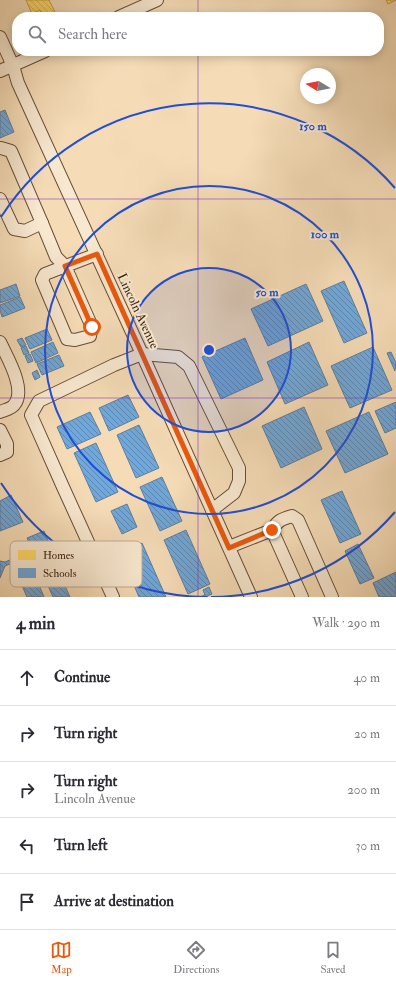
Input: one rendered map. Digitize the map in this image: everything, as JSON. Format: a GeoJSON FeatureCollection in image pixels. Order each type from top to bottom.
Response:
{"type":"FeatureCollection","features":[{"type":"Feature","properties":{"kind":"street"},"geometry":{"type":"LineString","coordinates":[[131,12],[157,0]]}},
{"type":"Feature","properties":{"kind":"street","name":"Lincoln Avenue"},"geometry":{"type":"LineString","coordinates":[[0,37],[13,66],[18,83],[97,254],[251,597]]}},
{"type":"Feature","properties":{"kind":"street"},"geometry":{"type":"LineString","coordinates":[[0,71],[34,56]]}},
{"type":"Feature","properties":{"kind":"street"},"geometry":{"type":"LineString","coordinates":[[0,148],[11,151],[56,257],[65,266],[92,327],[90,336],[75,340],[67,339],[42,280],[45,274],[65,266],[97,254]]}},
{"type":"Feature","properties":{"kind":"street"},"geometry":{"type":"LineString","coordinates":[[0,199],[14,229],[25,230],[42,223]]}},
{"type":"Feature","properties":{"kind":"street"},"geometry":{"type":"LineString","coordinates":[[0,342],[17,379],[19,395],[14,406],[0,412]]}},
{"type":"Feature","properties":{"kind":"street"},"geometry":{"type":"LineString","coordinates":[[87,541],[31,415],[39,401],[114,365],[142,354],[178,356],[188,366],[239,468],[239,481],[234,493],[212,510]]}},
{"type":"Feature","properties":{"kind":"street"},"geometry":{"type":"LineString","coordinates":[[0,430],[7,444],[7,452],[0,455]]}},
{"type":"Feature","properties":{"kind":"street"},"geometry":{"type":"LineString","coordinates":[[229,548],[272,530],[276,523],[292,516],[298,520],[332,597]]}},
{"type":"Feature","properties":{"kind":"street"},"geometry":{"type":"LineString","coordinates":[[272,530],[302,597]]}},
{"type":"Feature","properties":{"kind":"street"},"geometry":{"type":"LineString","coordinates":[[108,587],[113,597]]}},
{"type":"Feature","properties":{"kind":"building: Homes"},"geometry":{"type":"Polygon","coordinates":[[[26,0],[49,0],[55,12],[41,12],[40,10],[31,12],[26,0]]]}},
{"type":"Feature","properties":{"kind":"building: Homes"},"geometry":{"type":"Polygon","coordinates":[[[386,0],[396,0],[388,4],[386,0]]]}},
{"type":"Feature","properties":{"kind":"building: Schools"},"geometry":{"type":"Polygon","coordinates":[[[5,110],[14,132],[0,138],[0,112],[5,110]]]}},
{"type":"Feature","properties":{"kind":"building: Schools"},"geometry":{"type":"Polygon","coordinates":[[[344,281],[367,333],[344,343],[321,291],[344,281]]]}},
{"type":"Feature","properties":{"kind":"building: Schools"},"geometry":{"type":"Polygon","coordinates":[[[16,284],[20,296],[0,303],[0,290],[16,284]]]}},
{"type":"Feature","properties":{"kind":"building: Schools"},"geometry":{"type":"Polygon","coordinates":[[[306,284],[323,321],[268,346],[251,309],[306,284]]]}},
{"type":"Feature","properties":{"kind":"building: Schools"},"geometry":{"type":"Polygon","coordinates":[[[20,297],[25,308],[2,317],[0,305],[20,297]]]}},
{"type":"Feature","properties":{"kind":"building: Schools"},"geometry":{"type":"Polygon","coordinates":[[[47,329],[52,340],[30,349],[25,338],[47,329]]]}},
{"type":"Feature","properties":{"kind":"building: Schools"},"geometry":{"type":"Polygon","coordinates":[[[22,338],[26,345],[21,347],[17,340],[22,338]]]}},
{"type":"Feature","properties":{"kind":"building: Schools"},"geometry":{"type":"Polygon","coordinates":[[[245,338],[263,380],[221,399],[202,357],[245,338]]]}},
{"type":"Feature","properties":{"kind":"building: Schools"},"geometry":{"type":"Polygon","coordinates":[[[53,342],[58,353],[36,363],[31,352],[53,342]]]}},
{"type":"Feature","properties":{"kind":"building: Schools"},"geometry":{"type":"Polygon","coordinates":[[[309,342],[328,385],[285,404],[267,362],[309,342]]]}},
{"type":"Feature","properties":{"kind":"building: Schools"},"geometry":{"type":"Polygon","coordinates":[[[26,346],[29,353],[24,355],[21,348],[26,346]]]}},
{"type":"Feature","properties":{"kind":"building: Schools"},"geometry":{"type":"Polygon","coordinates":[[[373,347],[392,390],[350,408],[331,366],[373,347]]]}},
{"type":"Feature","properties":{"kind":"building: Schools"},"geometry":{"type":"Polygon","coordinates":[[[391,352],[396,363],[395,371],[387,353],[391,352]]]}},
{"type":"Feature","properties":{"kind":"building: Schools"},"geometry":{"type":"Polygon","coordinates":[[[30,354],[33,361],[28,363],[25,356],[30,354]]]}},
{"type":"Feature","properties":{"kind":"building: Schools"},"geometry":{"type":"Polygon","coordinates":[[[59,355],[64,366],[42,375],[37,364],[59,355]]]}},
{"type":"Feature","properties":{"kind":"building: Schools"},"geometry":{"type":"Polygon","coordinates":[[[37,370],[40,377],[35,380],[32,373],[37,370]]]}},
{"type":"Feature","properties":{"kind":"building: Schools"},"geometry":{"type":"Polygon","coordinates":[[[128,395],[139,417],[109,431],[99,408],[128,395]]]}},
{"type":"Feature","properties":{"kind":"building: Schools"},"geometry":{"type":"Polygon","coordinates":[[[396,402],[396,428],[385,433],[375,411],[396,402]]]}},
{"type":"Feature","properties":{"kind":"building: Schools"},"geometry":{"type":"Polygon","coordinates":[[[304,407],[322,449],[281,468],[262,426],[304,407]]]}},
{"type":"Feature","properties":{"kind":"building: Schools"},"geometry":{"type":"Polygon","coordinates":[[[90,412],[101,434],[67,449],[57,427],[90,412]]]}},
{"type":"Feature","properties":{"kind":"building: Schools"},"geometry":{"type":"Polygon","coordinates":[[[369,412],[388,454],[345,473],[326,431],[369,412]]]}},
{"type":"Feature","properties":{"kind":"building: Schools"},"geometry":{"type":"Polygon","coordinates":[[[139,425],[159,468],[136,478],[117,435],[139,425]]]}},
{"type":"Feature","properties":{"kind":"building: Schools"},"geometry":{"type":"Polygon","coordinates":[[[96,443],[118,492],[96,502],[74,453],[96,443]]]}},
{"type":"Feature","properties":{"kind":"building: Schools"},"geometry":{"type":"Polygon","coordinates":[[[162,477],[182,521],[160,531],[140,487],[162,477]]]}},
{"type":"Feature","properties":{"kind":"building: Schools"},"geometry":{"type":"Polygon","coordinates":[[[342,491],[361,534],[340,543],[321,500],[342,491]]]}},
{"type":"Feature","properties":{"kind":"building: Schools"},"geometry":{"type":"Polygon","coordinates":[[[11,495],[23,522],[0,531],[0,501],[11,495]]]}},
{"type":"Feature","properties":{"kind":"building: Schools"},"geometry":{"type":"Polygon","coordinates":[[[127,504],[137,527],[122,534],[111,511],[127,504]]]}},
{"type":"Feature","properties":{"kind":"building: Schools"},"geometry":{"type":"Polygon","coordinates":[[[186,530],[210,584],[188,594],[164,540],[186,530]]]}},
{"type":"Feature","properties":{"kind":"building: Schools"},"geometry":{"type":"Polygon","coordinates":[[[44,531],[48,541],[28,541],[27,538],[44,531]]]}},
{"type":"Feature","properties":{"kind":"building: Schools"},"geometry":{"type":"Polygon","coordinates":[[[142,543],[166,597],[139,597],[135,587],[142,587],[142,543]]]}},
{"type":"Feature","properties":{"kind":"building: Schools"},"geometry":{"type":"Polygon","coordinates":[[[358,544],[374,578],[360,584],[345,551],[358,544]]]}},
{"type":"Feature","properties":{"kind":"building: Schools"},"geometry":{"type":"Polygon","coordinates":[[[10,560],[10,564],[5,566],[0,578],[0,561],[5,562],[10,560]]]}},
{"type":"Feature","properties":{"kind":"building: Schools"},"geometry":{"type":"Polygon","coordinates":[[[396,572],[396,597],[379,597],[373,583],[396,572]]]}},
{"type":"Feature","properties":{"kind":"building: Schools"},"geometry":{"type":"Polygon","coordinates":[[[23,587],[40,587],[44,597],[27,597],[23,587]]]}},
{"type":"Feature","properties":{"kind":"building: Schools"},"geometry":{"type":"Polygon","coordinates":[[[49,587],[65,587],[70,597],[53,597],[49,587]]]}},
{"type":"Feature","properties":{"kind":"building: Schools"},"geometry":{"type":"Polygon","coordinates":[[[209,587],[212,594],[207,596],[208,597],[200,597],[205,595],[203,590],[209,587]]]}},
{"type":"Feature","properties":{"kind":"route"},"geometry":{"type":"LineString","coordinates":[[92,327],[65,266],[97,254],[229,548],[272,530]]}}]}
